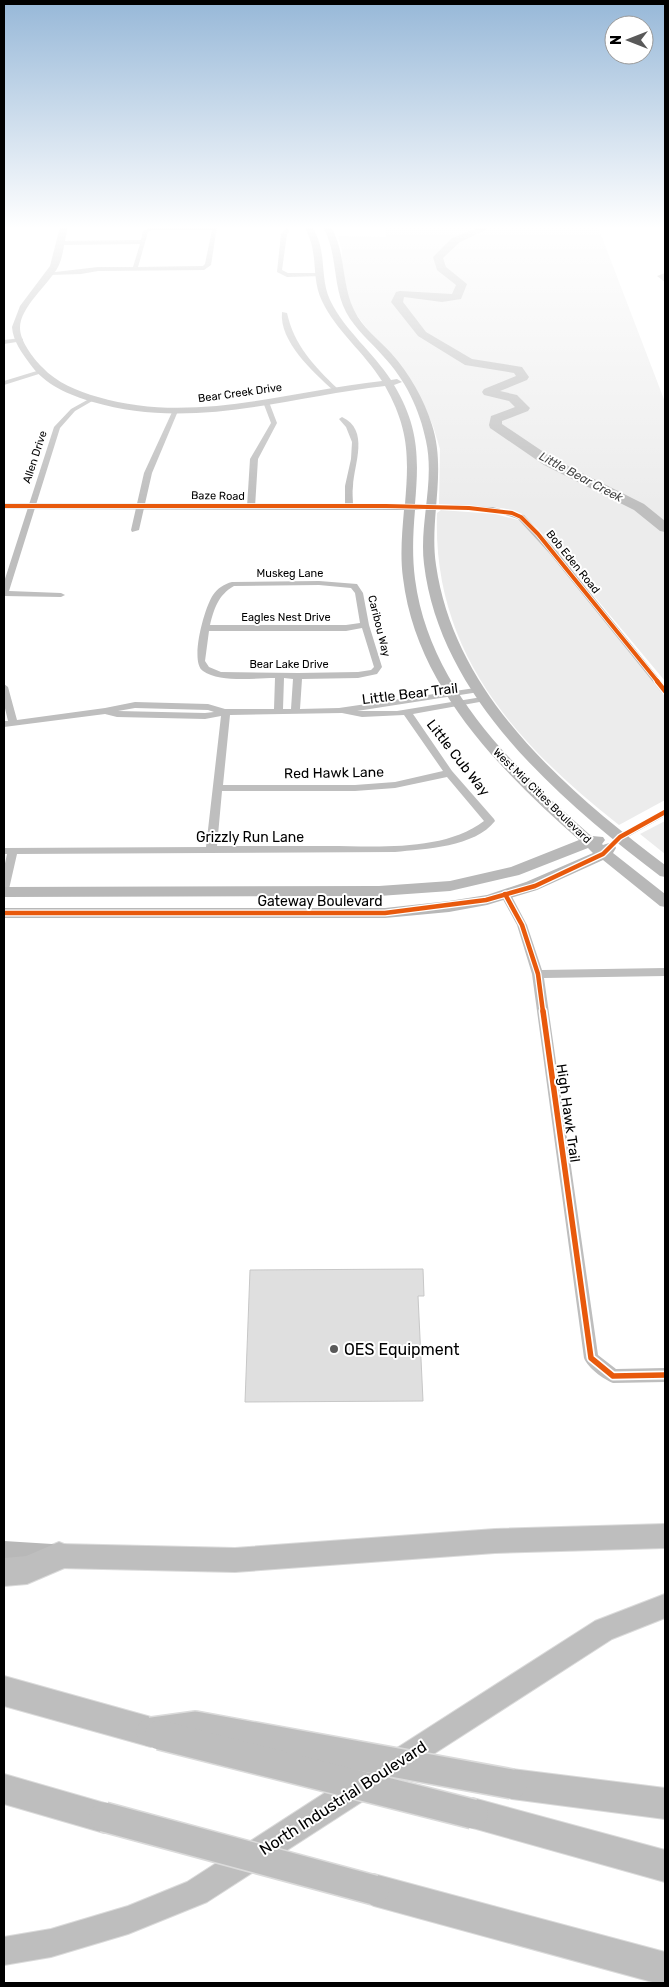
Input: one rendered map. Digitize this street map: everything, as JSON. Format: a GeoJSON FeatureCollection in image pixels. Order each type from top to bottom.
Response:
{"type":"FeatureCollection","features":[{"type":"Feature","properties":{"kind":"highway"},"geometry":{"type":"LineString","coordinates":[[4,1572],[27,1570],[59,1556]]}},
{"type":"Feature","properties":{"kind":"highway"},"geometry":{"type":"LineString","coordinates":[[4,1691],[151,1732],[474,1814],[665,1866]]}},
{"type":"Feature","properties":{"kind":"highway"},"geometry":{"type":"LineString","coordinates":[[151,1732],[195,1726],[512,1784],[665,1804]]}},
{"type":"Feature","properties":{"kind":"highway"},"geometry":{"type":"LineString","coordinates":[[4,1789],[665,1969]]}},
{"type":"Feature","properties":{"kind":"main road","name":"Bear Creek Drive"},"geometry":{"type":"LineString","coordinates":[[18,320],[16,327],[25,351],[40,372],[60,386],[91,400],[136,409],[175,411],[218,410],[335,389],[406,382]]}},
{"type":"Feature","properties":{"kind":"main road","name":"West Mid Cities Boulevard"},"geometry":{"type":"LineString","coordinates":[[337,320],[341,328],[368,356],[388,383],[408,424],[413,462],[406,542],[408,579],[413,604],[434,661],[456,698],[490,747],[589,842],[665,902]]}},
{"type":"Feature","properties":{"kind":"main road","name":"West Mid Cities Boulevard"},"geometry":{"type":"LineString","coordinates":[[357,320],[374,343],[393,360],[420,406],[434,450],[430,564],[438,603],[450,634],[482,693],[530,756],[565,791],[665,872]]}},
{"type":"Feature","properties":{"kind":"main road","name":"Baze Road"},"geometry":{"type":"LineString","coordinates":[[4,506],[432,507]]}},
{"type":"Feature","properties":{"kind":"main road","name":"Gateway Boulevard"},"geometry":{"type":"LineString","coordinates":[[4,891],[379,891],[450,886],[514,871],[589,842],[620,837]]}},
{"type":"Feature","properties":{"kind":"main road","name":"Gateway Boulevard"},"geometry":{"type":"LineString","coordinates":[[4,913],[384,912],[443,907],[486,900],[535,886],[603,854],[620,837]]}},
{"type":"Feature","properties":{"kind":"main road"},"geometry":{"type":"LineString","coordinates":[[4,1552],[59,1556],[235,1560],[495,1541],[665,1536]]}},
{"type":"Feature","properties":{"kind":"main road","name":"North Industrial Boulevard"},"geometry":{"type":"LineString","coordinates":[[4,1951],[51,1943],[128,1920],[196,1892],[604,1630],[665,1606]]}},
{"type":"Feature","properties":{"kind":"street"},"geometry":{"type":"LineString","coordinates":[[286,320],[290,336],[300,352],[335,389]]}},
{"type":"Feature","properties":{"kind":"street"},"geometry":{"type":"LineString","coordinates":[[4,342],[21,340]]}},
{"type":"Feature","properties":{"kind":"street"},"geometry":{"type":"LineString","coordinates":[[4,383],[40,372]]}},
{"type":"Feature","properties":{"kind":"street","name":"Allen Drive"},"geometry":{"type":"LineString","coordinates":[[4,593],[57,427],[73,410],[91,400]]}},
{"type":"Feature","properties":{"kind":"street"},"geometry":{"type":"LineString","coordinates":[[251,506],[254,459],[274,423],[266,402]]}},
{"type":"Feature","properties":{"kind":"street"},"geometry":{"type":"LineString","coordinates":[[135,530],[148,473],[175,411]]}},
{"type":"Feature","properties":{"kind":"street"},"geometry":{"type":"LineString","coordinates":[[342,419],[352,430],[356,450],[349,485],[349,506]]}},
{"type":"Feature","properties":{"kind":"street","name":"Bob Eden Road"},"geometry":{"type":"LineString","coordinates":[[432,507],[494,509],[521,517],[548,546],[665,691]]}},
{"type":"Feature","properties":{"kind":"street","name":"Muskeg Lane"},"geometry":{"type":"LineString","coordinates":[[207,628],[212,603],[226,586],[232,584],[320,583],[354,586]]}},
{"type":"Feature","properties":{"kind":"street","name":"Caribou Way"},"geometry":{"type":"LineString","coordinates":[[354,586],[359,593],[365,625],[378,667],[374,672]]}},
{"type":"Feature","properties":{"kind":"street"},"geometry":{"type":"LineString","coordinates":[[4,593],[61,595]]}},
{"type":"Feature","properties":{"kind":"street","name":"Eagles Nest Drive"},"geometry":{"type":"LineString","coordinates":[[207,628],[346,628],[365,625]]}},
{"type":"Feature","properties":{"kind":"street","name":"Bear Lake Drive"},"geometry":{"type":"LineString","coordinates":[[207,628],[201,661],[205,669],[220,675],[358,675],[374,672]]}},
{"type":"Feature","properties":{"kind":"street"},"geometry":{"type":"LineString","coordinates":[[278,711],[280,676]]}},
{"type":"Feature","properties":{"kind":"street"},"geometry":{"type":"LineString","coordinates":[[295,711],[298,676]]}},
{"type":"Feature","properties":{"kind":"street"},"geometry":{"type":"LineString","coordinates":[[4,687],[8,723]]}},
{"type":"Feature","properties":{"kind":"street","name":"Little Bear Trail"},"geometry":{"type":"LineString","coordinates":[[339,711],[360,715],[406,711],[482,693]]}},
{"type":"Feature","properties":{"kind":"street","name":"Little Bear Trail"},"geometry":{"type":"LineString","coordinates":[[8,723],[122,710],[205,716],[226,712],[339,711],[456,698]]}},
{"type":"Feature","properties":{"kind":"street","name":"Little Cub Way"},"geometry":{"type":"LineString","coordinates":[[406,711],[449,773],[490,821]]}},
{"type":"Feature","properties":{"kind":"street"},"geometry":{"type":"LineString","coordinates":[[211,851],[226,712]]}},
{"type":"Feature","properties":{"kind":"street","name":"Red Hawk Lane"},"geometry":{"type":"LineString","coordinates":[[218,788],[354,788],[387,786],[449,773]]}},
{"type":"Feature","properties":{"kind":"street"},"geometry":{"type":"LineString","coordinates":[[620,837],[665,812]]}},
{"type":"Feature","properties":{"kind":"street","name":"Grizzly Run Lane"},"geometry":{"type":"LineString","coordinates":[[8,851],[211,851],[396,848],[458,839],[481,830],[490,821]]}},
{"type":"Feature","properties":{"kind":"street"},"geometry":{"type":"LineString","coordinates":[[4,891],[8,851]]}},
{"type":"Feature","properties":{"kind":"street","name":"High Hawk Trail"},"geometry":{"type":"LineString","coordinates":[[505,894],[522,924],[538,974],[591,1358],[613,1376],[665,1375]]}},
{"type":"Feature","properties":{"kind":"street"},"geometry":{"type":"LineString","coordinates":[[538,974],[665,972]]}},
{"type":"Feature","properties":{"kind":"shaded area"},"geometry":{"type":"Polygon","coordinates":[[[360,320],[634,320],[665,402],[665,681],[538,529],[522,514],[513,510],[494,507],[439,504],[440,449],[424,405],[360,320]]]}},
{"type":"Feature","properties":{"kind":"shaded area"},"geometry":{"type":"Polygon","coordinates":[[[441,510],[495,514],[522,521],[552,555],[665,696],[665,800],[619,825],[546,762],[515,728],[488,691],[465,652],[449,609],[439,563],[437,513],[441,510]]]}},
{"type":"Feature","properties":{"kind":"shaded area"},"geometry":{"type":"Polygon","coordinates":[[[665,821],[665,854],[640,834],[665,821]]]}},
{"type":"Feature","properties":{"kind":"building","name":"OES Equipment"},"geometry":{"type":"Polygon","coordinates":[[[423,1269],[424,1296],[418,1296],[423,1401],[245,1402],[250,1270],[423,1269]]]}},
{"type":"Feature","properties":{"kind":"waterway","name":"Little Bear Creek"},"geometry":{"type":"LineString","coordinates":[[411,320],[422,334],[469,362],[518,370],[523,377],[488,392],[513,398],[524,408],[496,419],[495,425],[549,462],[639,507],[665,528]]}},
{"type":"Feature","properties":{"kind":"cycle path"},"geometry":{"type":"LineString","coordinates":[[4,506],[386,506],[469,508],[512,513],[521,517],[538,534],[665,691]]}},
{"type":"Feature","properties":{"kind":"cycle path"},"geometry":{"type":"LineString","coordinates":[[4,913],[385,913],[443,907],[486,900],[535,886],[603,854],[620,837],[665,812]]}},
{"type":"Feature","properties":{"kind":"cycle path"},"geometry":{"type":"LineString","coordinates":[[505,894],[522,925],[538,974],[591,1358],[613,1376],[665,1375]]}},
{"type":"Feature","properties":{"kind":"place","name":"OES Equipment"},"geometry":{"type":"Point","coordinates":[334,1349]}}]}
